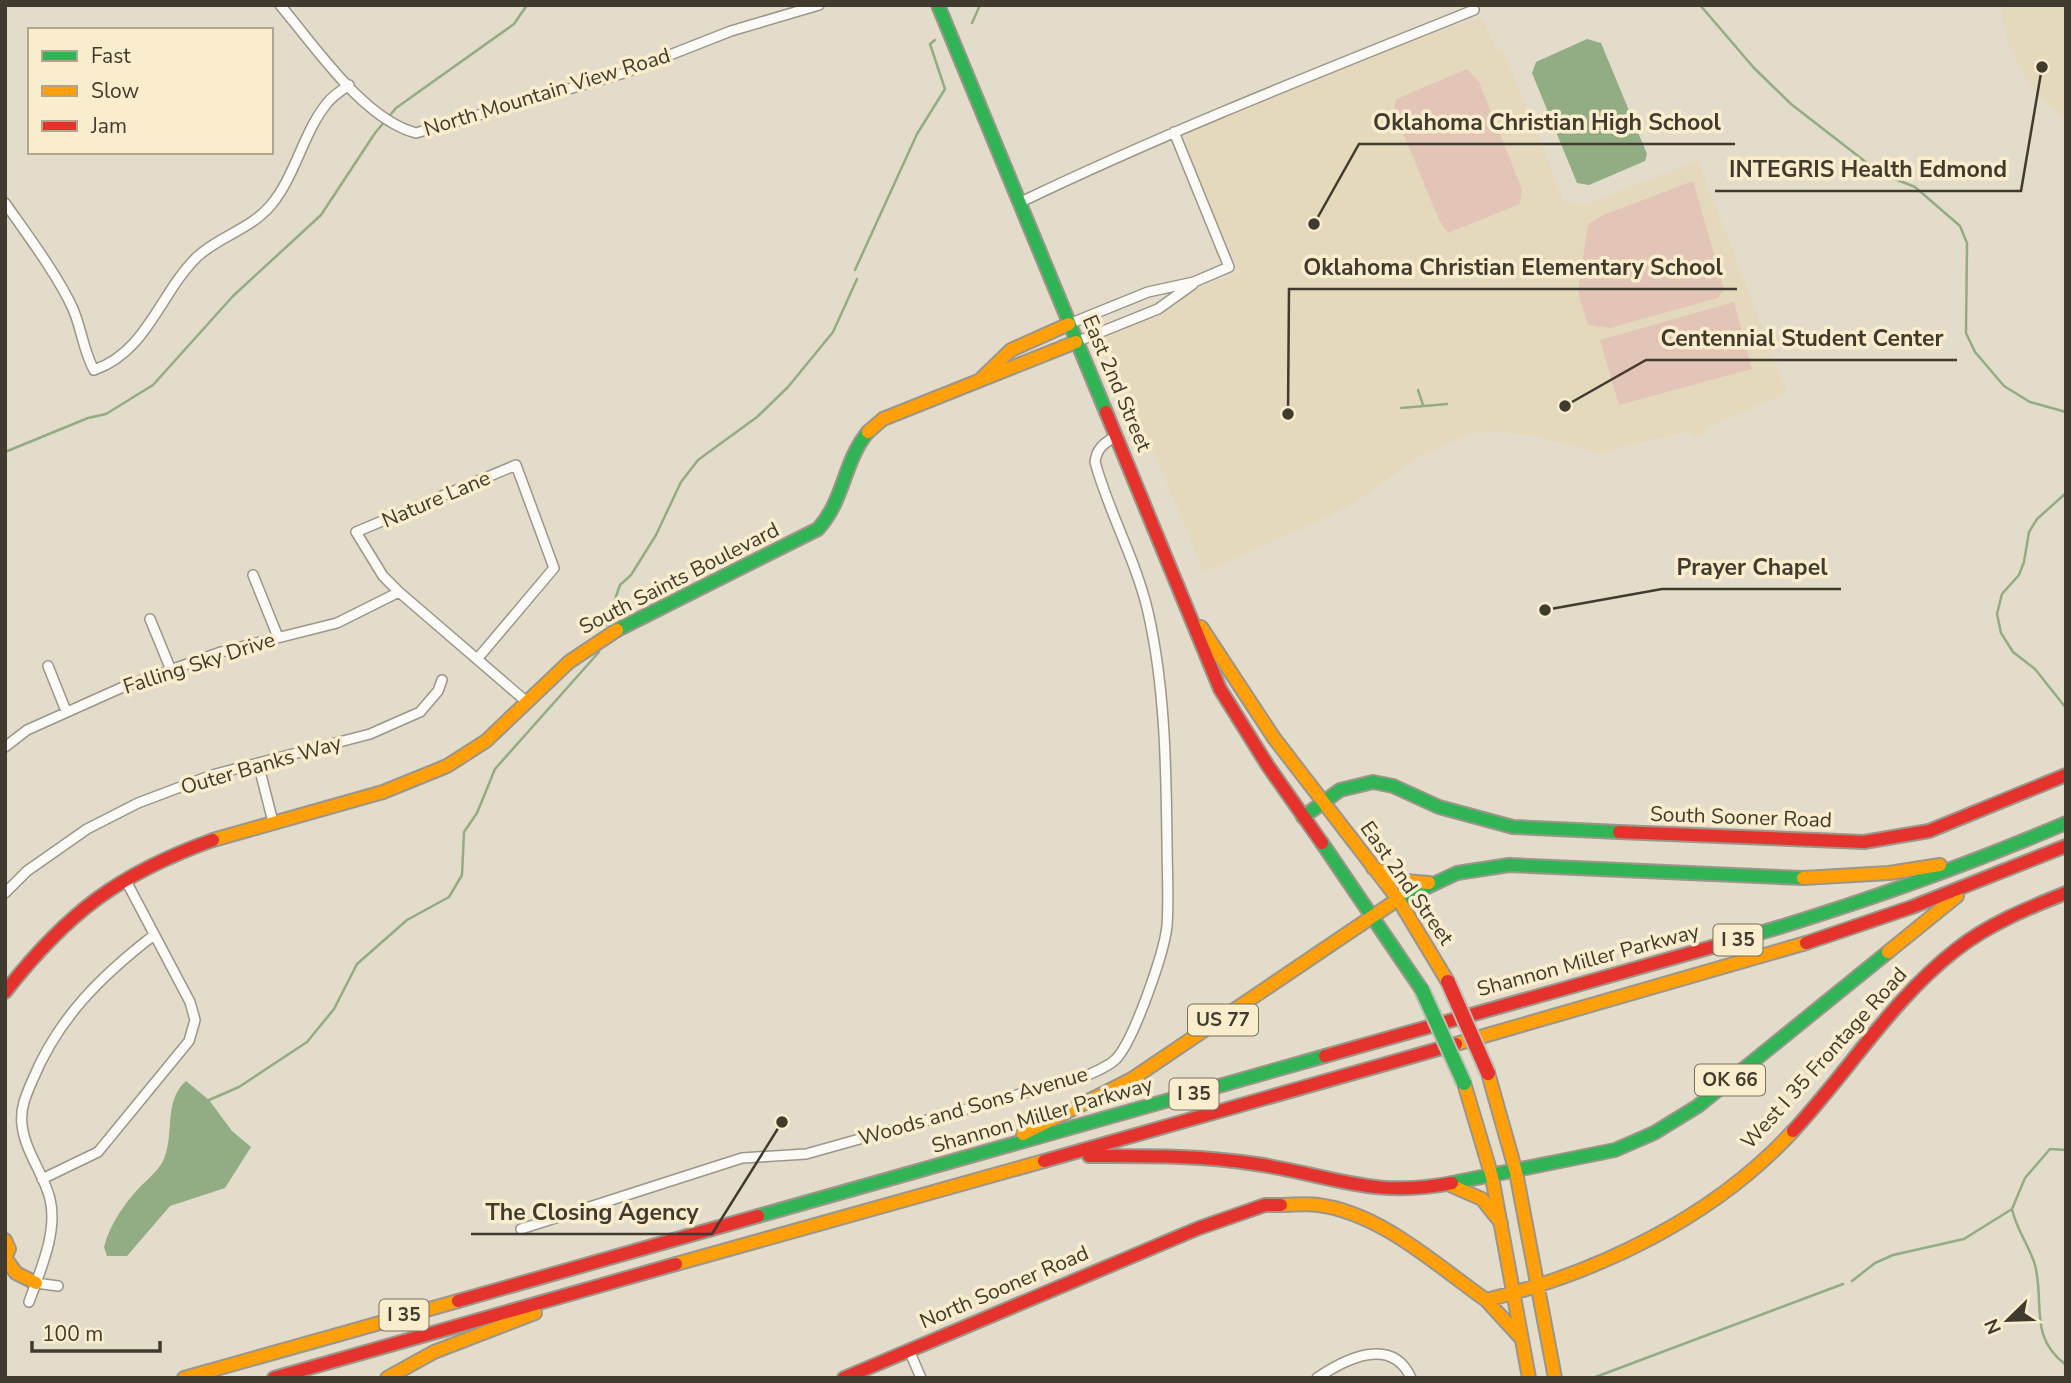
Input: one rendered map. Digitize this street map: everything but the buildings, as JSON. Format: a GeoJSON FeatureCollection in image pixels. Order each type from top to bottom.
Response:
{"type":"FeatureCollection","features":[{"type":"Feature","properties":{"kind":"main road","name":"East 2nd Street"},"geometry":{"type":"LineString","coordinates":[[938,5],[1190,611],[1206,660],[1260,758],[1376,914],[1422,990],[1464,1083],[1492,1177]]}},
{"type":"Feature","properties":{"kind":"main road","name":"South Saints Boulevard"},"geometry":{"type":"LineString","coordinates":[[982,378],[999,356],[1012,346],[1069,324]]}},
{"type":"Feature","properties":{"kind":"main road","name":"South Saints Boulevard"},"geometry":{"type":"LineString","coordinates":[[5,992],[56,931],[76,913],[125,879],[166,859],[273,822],[351,803],[420,779],[474,751],[509,723],[573,659],[607,636],[818,529],[840,500],[848,461],[854,448],[870,428],[883,419],[1076,342]]}},
{"type":"Feature","properties":{"kind":"main road","name":"East 2nd Street"},"geometry":{"type":"LineString","coordinates":[[1190,611],[1246,699],[1398,899],[1448,982],[1488,1073],[1516,1172],[1555,1378]]}},
{"type":"Feature","properties":{"kind":"main road","name":"South Sooner Road"},"geometry":{"type":"LineString","coordinates":[[1303,817],[1340,790],[1364,782],[1382,782],[1450,811],[1513,827],[1864,842],[1929,831],[2066,775]]}},
{"type":"Feature","properties":{"kind":"main road","name":"Shannon Miller Parkway"},"geometry":{"type":"LineString","coordinates":[[184,1378],[1796,923],[1981,859],[2066,823]]}},
{"type":"Feature","properties":{"kind":"main road","name":"Shannon Miller Parkway"},"geometry":{"type":"LineString","coordinates":[[274,1378],[1772,955],[1969,886],[2066,846]]}},
{"type":"Feature","properties":{"kind":"main road"},"geometry":{"type":"LineString","coordinates":[[1398,899],[1457,873],[1509,865],[1814,878],[1889,873],[1981,859]]}},
{"type":"Feature","properties":{"kind":"main road"},"geometry":{"type":"LineString","coordinates":[[1373,868],[1404,881],[1431,883]]}},
{"type":"Feature","properties":{"kind":"main road","name":"OK 66"},"geometry":{"type":"LineString","coordinates":[[1492,1177],[1615,1150],[1674,1122],[1969,886]]}},
{"type":"Feature","properties":{"kind":"main road","name":"West I 35 Frontage Road"},"geometry":{"type":"LineString","coordinates":[[1514,1295],[1538,1289],[1606,1258],[1688,1215],[1733,1186],[1793,1131],[1916,987],[1945,957],[1995,924],[2066,892]]}},
{"type":"Feature","properties":{"kind":"main road","name":"US 77"},"geometry":{"type":"LineString","coordinates":[[970,1158],[1064,1116],[1132,1079],[1398,899]]}},
{"type":"Feature","properties":{"kind":"main road"},"geometry":{"type":"LineString","coordinates":[[1065,1156],[1206,1157],[1259,1164],[1366,1188],[1393,1191],[1492,1177],[1530,1378]]}},
{"type":"Feature","properties":{"kind":"main road"},"geometry":{"type":"LineString","coordinates":[[1450,1185],[1461,1187],[1482,1199],[1501,1223]]}},
{"type":"Feature","properties":{"kind":"main road","name":"North Sooner Road"},"geometry":{"type":"LineString","coordinates":[[844,1378],[1181,1235],[1265,1205],[1292,1203],[1340,1210],[1385,1230],[1486,1300]]}},
{"type":"Feature","properties":{"kind":"main road"},"geometry":{"type":"LineString","coordinates":[[5,1240],[9,1249],[6,1258],[16,1273],[36,1283]]}},
{"type":"Feature","properties":{"kind":"main road"},"geometry":{"type":"LineString","coordinates":[[387,1378],[434,1352],[627,1277]]}},
{"type":"Feature","properties":{"kind":"main road"},"geometry":{"type":"LineString","coordinates":[[1486,1300],[1514,1295]]}},
{"type":"Feature","properties":{"kind":"main road"},"geometry":{"type":"LineString","coordinates":[[1486,1300],[1504,1316],[1522,1340]]}},
{"type":"Feature","properties":{"kind":"street","name":"North Mountain View Road"},"geometry":{"type":"LineString","coordinates":[[280,5],[349,85],[385,121],[416,133],[624,73],[732,31],[819,5]]}},
{"type":"Feature","properties":{"kind":"street"},"geometry":{"type":"LineString","coordinates":[[1021,202],[1174,132],[1474,10]]}},
{"type":"Feature","properties":{"kind":"street"},"geometry":{"type":"LineString","coordinates":[[5,203],[73,309],[82,337],[83,351],[94,370],[118,360],[134,343],[170,295],[181,272],[200,254],[246,228],[272,204],[322,110],[349,85]]}},
{"type":"Feature","properties":{"kind":"street","name":"South Saints Boulevard"},"geometry":{"type":"LineString","coordinates":[[1069,324],[1148,292],[1194,282],[1229,267],[1174,132]]}},
{"type":"Feature","properties":{"kind":"street","name":"South Saints Boulevard"},"geometry":{"type":"LineString","coordinates":[[1076,342],[1158,309],[1194,282]]}},
{"type":"Feature","properties":{"kind":"street","name":"Woods and Sons Avenue"},"geometry":{"type":"LineString","coordinates":[[521,1229],[742,1158],[806,1154],[1088,1075],[1116,1059],[1147,998],[1161,956],[1167,926],[1167,894],[1166,791],[1160,687],[1154,643],[1132,563],[1095,461],[1096,453],[1103,444],[1116,436]]}},
{"type":"Feature","properties":{"kind":"street","name":"Nature Lane"},"geometry":{"type":"LineString","coordinates":[[400,592],[383,576],[356,532],[516,465],[554,568],[478,658]]}},
{"type":"Feature","properties":{"kind":"street"},"geometry":{"type":"LineString","coordinates":[[253,575],[278,637]]}},
{"type":"Feature","properties":{"kind":"street"},"geometry":{"type":"LineString","coordinates":[[400,592],[527,703]]}},
{"type":"Feature","properties":{"kind":"street","name":"Falling Sky Drive"},"geometry":{"type":"LineString","coordinates":[[5,747],[27,730],[66,711],[221,652],[337,623],[400,592]]}},
{"type":"Feature","properties":{"kind":"street"},"geometry":{"type":"LineString","coordinates":[[150,619],[171,670]]}},
{"type":"Feature","properties":{"kind":"street"},"geometry":{"type":"LineString","coordinates":[[48,666],[66,711]]}},
{"type":"Feature","properties":{"kind":"street","name":"Outer Banks Way"},"geometry":{"type":"LineString","coordinates":[[5,893],[27,871],[88,829],[138,803],[212,775],[370,734],[420,712],[438,691],[442,680]]}},
{"type":"Feature","properties":{"kind":"street"},"geometry":{"type":"LineString","coordinates":[[258,763],[273,822]]}},
{"type":"Feature","properties":{"kind":"street"},"geometry":{"type":"LineString","coordinates":[[42,1179],[98,1152],[189,1041],[195,1020],[193,1011],[125,879]]}},
{"type":"Feature","properties":{"kind":"street"},"geometry":{"type":"LineString","coordinates":[[29,1302],[52,1227],[50,1200],[24,1137],[21,1121],[24,1100],[42,1058],[86,993],[115,965],[154,935]]}},
{"type":"Feature","properties":{"kind":"street"},"geometry":{"type":"LineString","coordinates":[[36,1283],[58,1286]]}},
{"type":"Feature","properties":{"kind":"street"},"geometry":{"type":"LineString","coordinates":[[909,1350],[921,1378]]}},
{"type":"Feature","properties":{"kind":"street"},"geometry":{"type":"LineString","coordinates":[[1317,1378],[1359,1357],[1377,1352],[1390,1355],[1402,1363],[1411,1378]]}},
{"type":"Feature","properties":{"kind":"shaded area"},"geometry":{"type":"Polygon","coordinates":[[[2003,5],[2066,5],[2066,122],[2029,86],[2010,49],[2001,14],[2003,5]]]}},
{"type":"Feature","properties":{"kind":"shaded area"},"geometry":{"type":"Polygon","coordinates":[[[1482,17],[1496,50],[1503,48],[1564,201],[1584,205],[1698,160],[1788,393],[1708,427],[1705,435],[1695,438],[1688,431],[1599,454],[1533,435],[1488,431],[1469,434],[1417,458],[1357,501],[1326,518],[1204,572],[1105,337],[1170,308],[1193,291],[1239,272],[1186,146],[1187,137],[1193,130],[1418,38],[1482,17]]]}},
{"type":"Feature","properties":{"kind":"shaded area"},"geometry":{"type":"Polygon","coordinates":[[[1587,39],[1601,43],[1647,154],[1645,161],[1589,185],[1577,183],[1532,73],[1536,62],[1587,39]]]}},
{"type":"Feature","properties":{"kind":"shaded area"},"geometry":{"type":"Polygon","coordinates":[[[1467,69],[1479,82],[1522,189],[1520,204],[1448,233],[1439,220],[1394,111],[1396,99],[1467,69]]]}},
{"type":"Feature","properties":{"kind":"shaded area"},"geometry":{"type":"Polygon","coordinates":[[[1693,181],[1724,289],[1718,298],[1610,328],[1588,325],[1578,292],[1588,224],[1603,215],[1693,181]]]}},
{"type":"Feature","properties":{"kind":"shaded area"},"geometry":{"type":"Polygon","coordinates":[[[1734,302],[1752,369],[1619,405],[1600,340],[1734,302]]]}},
{"type":"Feature","properties":{"kind":"shaded area"},"geometry":{"type":"Polygon","coordinates":[[[186,1081],[209,1100],[232,1131],[251,1147],[225,1188],[170,1206],[127,1256],[107,1256],[104,1247],[118,1215],[162,1163],[174,1099],[186,1081]]]}},
{"type":"Feature","properties":{"kind":"waterway"},"geometry":{"type":"LineString","coordinates":[[5,452],[88,418],[106,414],[153,385],[233,296],[321,215],[375,133],[396,108],[514,24],[527,5]]}},
{"type":"Feature","properties":{"kind":"waterway"},"geometry":{"type":"LineString","coordinates":[[972,23],[980,5]]}},
{"type":"Feature","properties":{"kind":"waterway"},"geometry":{"type":"LineString","coordinates":[[1700,5],[1754,68],[1791,104],[1880,173],[1915,187],[1960,226],[1967,243],[1966,333],[1975,352],[2004,386],[2030,402],[2066,412]]}},
{"type":"Feature","properties":{"kind":"waterway"},"geometry":{"type":"LineString","coordinates":[[855,270],[917,134],[945,89],[930,44],[935,40]]}},
{"type":"Feature","properties":{"kind":"waterway"},"geometry":{"type":"LineString","coordinates":[[606,625],[620,585],[631,575],[656,535],[681,482],[698,460],[757,417],[788,387],[833,332],[857,279]]}},
{"type":"Feature","properties":{"kind":"waterway"},"geometry":{"type":"LineString","coordinates":[[1418,390],[1423,405]]}},
{"type":"Feature","properties":{"kind":"waterway"},"geometry":{"type":"LineString","coordinates":[[1401,408],[1447,404]]}},
{"type":"Feature","properties":{"kind":"waterway"},"geometry":{"type":"LineString","coordinates":[[2066,493],[2037,519],[2029,532],[2019,575],[2002,594],[1997,614],[2001,633],[2013,652],[2035,669],[2066,708]]}},
{"type":"Feature","properties":{"kind":"waterway"},"geometry":{"type":"LineString","coordinates":[[209,1100],[239,1087],[307,1042],[334,1009],[357,964],[407,920],[449,897],[462,875],[464,832],[477,813],[495,769],[599,652]]}},
{"type":"Feature","properties":{"kind":"waterway"},"geometry":{"type":"LineString","coordinates":[[2066,1150],[2050,1149],[2025,1178],[2012,1209],[2035,1265],[2042,1331],[2054,1354],[2066,1365]]}},
{"type":"Feature","properties":{"kind":"waterway"},"geometry":{"type":"LineString","coordinates":[[1852,1281],[1875,1263],[1893,1255],[1964,1239],[2012,1209]]}},
{"type":"Feature","properties":{"kind":"waterway"},"geometry":{"type":"LineString","coordinates":[[1593,1378],[1843,1284]]}},
{"type":"Feature","properties":{"kind":"traffic: fast"},"geometry":{"type":"LineString","coordinates":[[938,5],[1106,412]]}},
{"type":"Feature","properties":{"kind":"traffic: fast"},"geometry":{"type":"LineString","coordinates":[[617,630],[818,529],[834,505],[853,456],[868,432]]}},
{"type":"Feature","properties":{"kind":"traffic: fast"},"geometry":{"type":"LineString","coordinates":[[1303,817],[1340,790],[1373,782],[1393,786],[1439,807],[1513,827],[1619,832]]}},
{"type":"Feature","properties":{"kind":"traffic: fast"},"geometry":{"type":"LineString","coordinates":[[1712,947],[1891,891],[2066,823]]}},
{"type":"Feature","properties":{"kind":"traffic: fast"},"geometry":{"type":"LineString","coordinates":[[1322,843],[1422,990]]}},
{"type":"Feature","properties":{"kind":"traffic: fast"},"geometry":{"type":"LineString","coordinates":[[1391,904],[1457,873],[1509,865],[1803,878]]}},
{"type":"Feature","properties":{"kind":"traffic: fast"},"geometry":{"type":"LineString","coordinates":[[1452,1183],[1615,1150],[1654,1133],[1698,1106],[1888,952]]}},
{"type":"Feature","properties":{"kind":"traffic: fast"},"geometry":{"type":"LineString","coordinates":[[1422,990],[1464,1083]]}},
{"type":"Feature","properties":{"kind":"traffic: fast"},"geometry":{"type":"LineString","coordinates":[[758,1216],[1325,1056]]}},
{"type":"Feature","properties":{"kind":"traffic: slow"},"geometry":{"type":"LineString","coordinates":[[982,378],[1011,350],[1069,324]]}},
{"type":"Feature","properties":{"kind":"traffic: slow"},"geometry":{"type":"LineString","coordinates":[[868,432],[883,419],[1076,342]]}},
{"type":"Feature","properties":{"kind":"traffic: slow"},"geometry":{"type":"LineString","coordinates":[[1201,627],[1274,738],[1398,899],[1448,982]]}},
{"type":"Feature","properties":{"kind":"traffic: slow"},"geometry":{"type":"LineString","coordinates":[[213,840],[383,792],[447,766],[486,741],[569,662],[617,630]]}},
{"type":"Feature","properties":{"kind":"traffic: slow"},"geometry":{"type":"LineString","coordinates":[[1803,878],[1889,873],[1940,865]]}},
{"type":"Feature","properties":{"kind":"traffic: slow"},"geometry":{"type":"LineString","coordinates":[[1373,868],[1404,881],[1429,883]]}},
{"type":"Feature","properties":{"kind":"traffic: slow"},"geometry":{"type":"LineString","coordinates":[[1888,952],[1957,896]]}},
{"type":"Feature","properties":{"kind":"traffic: slow"},"geometry":{"type":"LineString","coordinates":[[1023,1134],[1132,1079],[1391,904]]}},
{"type":"Feature","properties":{"kind":"traffic: slow"},"geometry":{"type":"LineString","coordinates":[[1456,1044],[1806,943]]}},
{"type":"Feature","properties":{"kind":"traffic: slow"},"geometry":{"type":"LineString","coordinates":[[1488,1073],[1516,1172],[1555,1378]]}},
{"type":"Feature","properties":{"kind":"traffic: slow"},"geometry":{"type":"LineString","coordinates":[[1464,1083],[1492,1177],[1529,1378]]}},
{"type":"Feature","properties":{"kind":"traffic: slow"},"geometry":{"type":"LineString","coordinates":[[1281,1205],[1318,1205],[1364,1218],[1407,1242],[1486,1300],[1570,1274],[1652,1238],[1727,1190],[1762,1162],[1793,1131]]}},
{"type":"Feature","properties":{"kind":"traffic: slow"},"geometry":{"type":"LineString","coordinates":[[676,1264],[1044,1161]]}},
{"type":"Feature","properties":{"kind":"traffic: slow"},"geometry":{"type":"LineString","coordinates":[[1452,1186],[1482,1199],[1501,1223]]}},
{"type":"Feature","properties":{"kind":"traffic: slow"},"geometry":{"type":"LineString","coordinates":[[5,1240],[9,1249],[5,1258]]}},
{"type":"Feature","properties":{"kind":"traffic: slow"},"geometry":{"type":"LineString","coordinates":[[6,1259],[16,1273],[36,1283]]}},
{"type":"Feature","properties":{"kind":"traffic: slow"},"geometry":{"type":"LineString","coordinates":[[1486,1300],[1520,1337]]}},
{"type":"Feature","properties":{"kind":"traffic: slow"},"geometry":{"type":"LineString","coordinates":[[184,1378],[458,1301]]}},
{"type":"Feature","properties":{"kind":"traffic: slow"},"geometry":{"type":"LineString","coordinates":[[387,1378],[434,1352],[535,1313]]}},
{"type":"Feature","properties":{"kind":"traffic: jam"},"geometry":{"type":"LineString","coordinates":[[1106,412],[1220,689],[1268,766],[1322,843]]}},
{"type":"Feature","properties":{"kind":"traffic: jam"},"geometry":{"type":"LineString","coordinates":[[1619,832],[1864,842],[1929,831],[2066,775]]}},
{"type":"Feature","properties":{"kind":"traffic: jam"},"geometry":{"type":"LineString","coordinates":[[5,992],[50,940],[97,899],[149,867],[213,840]]}},
{"type":"Feature","properties":{"kind":"traffic: jam"},"geometry":{"type":"LineString","coordinates":[[1806,943],[1912,907],[2066,846]]}},
{"type":"Feature","properties":{"kind":"traffic: jam"},"geometry":{"type":"LineString","coordinates":[[1793,1131],[1891,1013],[1934,969],[1982,932],[2066,893]]}},
{"type":"Feature","properties":{"kind":"traffic: jam"},"geometry":{"type":"LineString","coordinates":[[1325,1056],[1712,947]]}},
{"type":"Feature","properties":{"kind":"traffic: jam"},"geometry":{"type":"LineString","coordinates":[[1448,982],[1488,1073]]}},
{"type":"Feature","properties":{"kind":"traffic: jam"},"geometry":{"type":"LineString","coordinates":[[1044,1161],[1456,1044]]}},
{"type":"Feature","properties":{"kind":"traffic: jam"},"geometry":{"type":"LineString","coordinates":[[1089,1156],[1235,1161],[1375,1187],[1424,1187],[1452,1183]]}},
{"type":"Feature","properties":{"kind":"traffic: jam"},"geometry":{"type":"LineString","coordinates":[[844,1378],[1199,1228],[1265,1205],[1281,1205]]}},
{"type":"Feature","properties":{"kind":"traffic: jam"},"geometry":{"type":"LineString","coordinates":[[458,1301],[758,1216]]}},
{"type":"Feature","properties":{"kind":"traffic: jam"},"geometry":{"type":"LineString","coordinates":[[274,1378],[676,1264]]}},
{"type":"Feature","properties":{"kind":"place","name":"INTEGRIS Health Edmond"},"geometry":{"type":"Point","coordinates":[2042,67]}},
{"type":"Feature","properties":{"kind":"place","name":"Oklahoma Christian High School"},"geometry":{"type":"Point","coordinates":[1314,224]}},
{"type":"Feature","properties":{"kind":"place","name":"Centennial Student Center"},"geometry":{"type":"Point","coordinates":[1565,406]}},
{"type":"Feature","properties":{"kind":"place","name":"Oklahoma Christian Elementary School"},"geometry":{"type":"Point","coordinates":[1288,414]}},
{"type":"Feature","properties":{"kind":"place","name":"Prayer Chapel"},"geometry":{"type":"Point","coordinates":[1545,610]}},
{"type":"Feature","properties":{"kind":"place","name":"The Closing Agency"},"geometry":{"type":"Point","coordinates":[782,1122]}}]}
